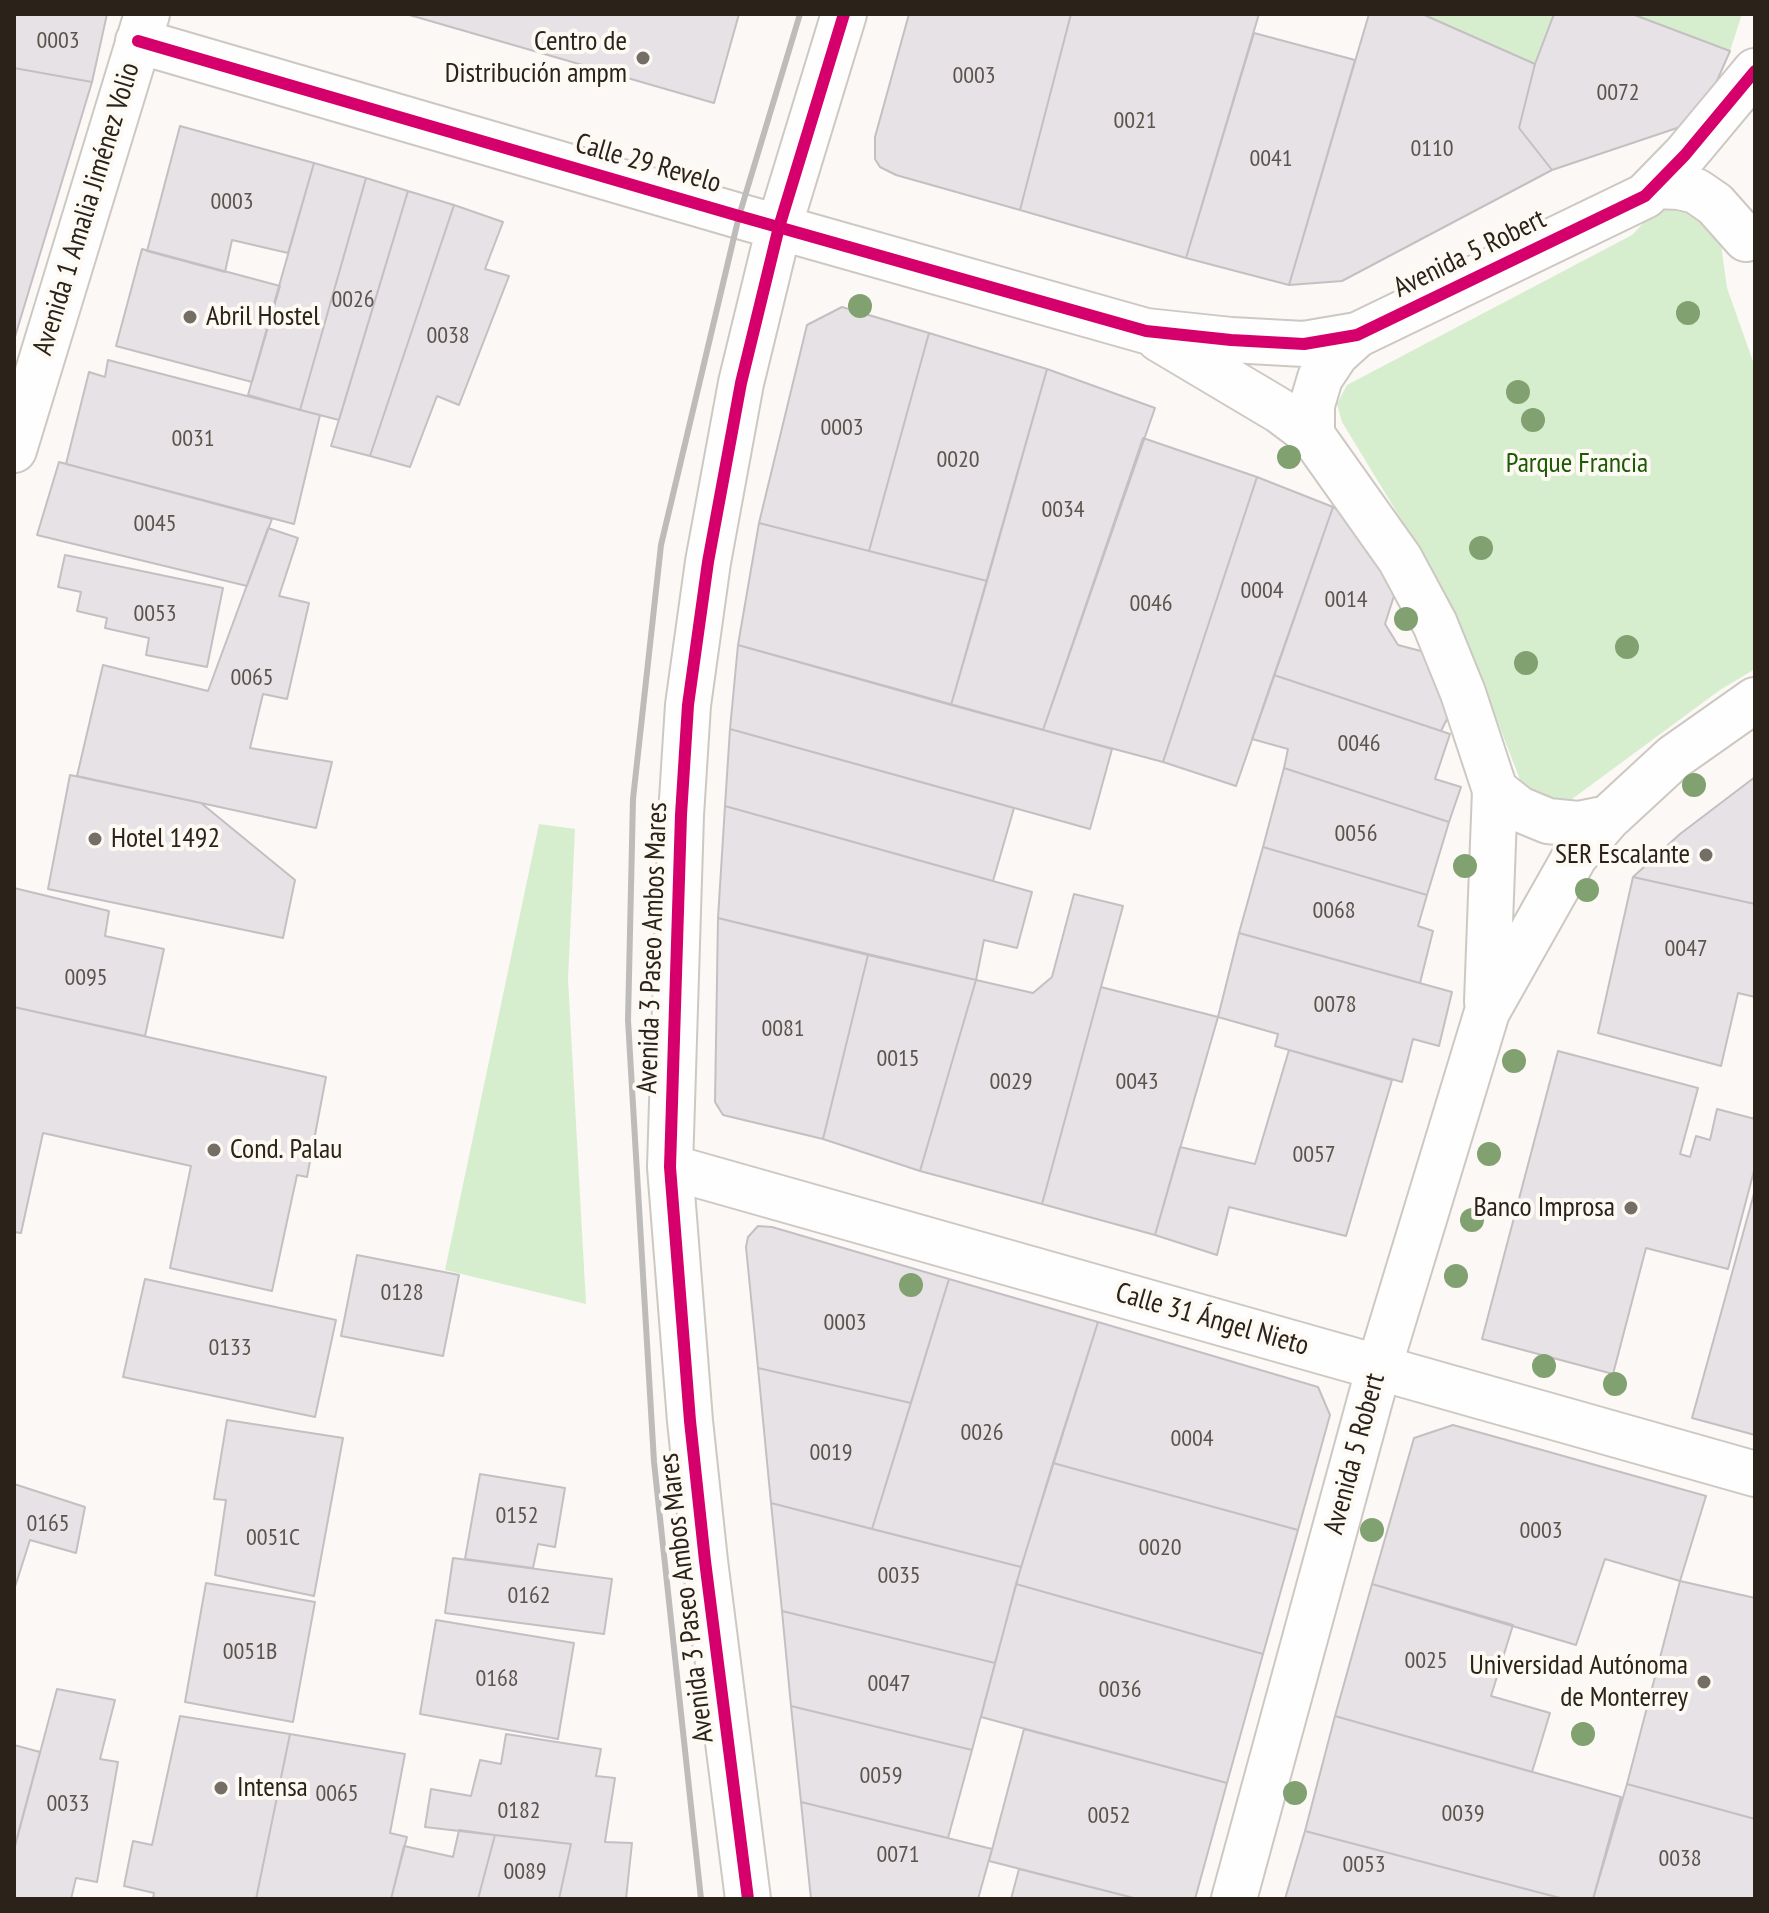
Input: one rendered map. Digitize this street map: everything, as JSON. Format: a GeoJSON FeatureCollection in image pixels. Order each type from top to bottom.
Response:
{"type":"FeatureCollection","features":[{"type":"Feature","properties":{"kind":"street","name":"Avenida 3 Paseo Ambos Mares"},"geometry":{"type":"LineString","coordinates":[[748,1899],[703,1545],[670,1167],[679,859],[688,705],[708,562],[741,383],[779,227],[844,14]]}},
{"type":"Feature","properties":{"kind":"street","name":"Calle 29 Revelo"},"geometry":{"type":"LineString","coordinates":[[142,28],[779,227],[1146,331]]}},
{"type":"Feature","properties":{"kind":"street","name":"Avenida 1 Amalia Jiménez Volio"},"geometry":{"type":"LineString","coordinates":[[14,450],[142,28]]}},
{"type":"Feature","properties":{"kind":"street","name":"Avenida 5 Robert"},"geometry":{"type":"LineString","coordinates":[[1146,331],[1304,344],[1357,335],[1645,196],[1735,98],[1755,71]]}},
{"type":"Feature","properties":{"kind":"street"},"geometry":{"type":"LineString","coordinates":[[1656,186],[1696,191],[1752,236]]}},
{"type":"Feature","properties":{"kind":"street","name":"Avenida 5 Robert"},"geometry":{"type":"LineString","coordinates":[[1146,331],[1280,411],[1312,435],[1400,559],[1435,624],[1463,693],[1495,790],[1487,1012]]}},
{"type":"Feature","properties":{"kind":"street","name":"Avenida 5 Robert"},"geometry":{"type":"LineString","coordinates":[[1312,435],[1312,405],[1320,378],[1336,354],[1357,335]]}},
{"type":"Feature","properties":{"kind":"street","name":"Avenida 5 Robert"},"geometry":{"type":"LineString","coordinates":[[1234,1899],[1379,1367],[1487,1012],[1575,856],[1608,818],[1674,757],[1755,700]]}},
{"type":"Feature","properties":{"kind":"street"},"geometry":{"type":"LineString","coordinates":[[1495,790],[1519,809],[1548,821],[1578,824],[1608,818]]}},
{"type":"Feature","properties":{"kind":"street","name":"Calle 31 Ángel Nieto"},"geometry":{"type":"LineString","coordinates":[[670,1167],[1755,1474]]}},
{"type":"Feature","properties":{"kind":"green space"},"geometry":{"type":"Polygon","coordinates":[[[1422,14],[1554,14],[1535,64],[1422,14]]]}},
{"type":"Feature","properties":{"kind":"green space"},"geometry":{"type":"Polygon","coordinates":[[[1632,14],[1742,14],[1730,51],[1632,14]]]}},
{"type":"Feature","properties":{"kind":"green space","name":"Parque Francia"},"geometry":{"type":"Polygon","coordinates":[[[1665,209],[1685,213],[1707,223],[1721,244],[1727,288],[1755,367],[1755,669],[1720,690],[1564,805],[1524,790],[1477,668],[1421,552],[1342,422],[1337,404],[1347,385],[1632,235],[1650,216],[1665,209]]]}},
{"type":"Feature","properties":{"kind":"green space"},"geometry":{"type":"Polygon","coordinates":[[[539,824],[575,829],[568,979],[586,1304],[445,1270],[539,824]]]}},
{"type":"Feature","properties":{"kind":"building"},"geometry":{"type":"Polygon","coordinates":[[[14,14],[107,14],[92,82],[14,68],[14,14]]]}},
{"type":"Feature","properties":{"kind":"building","name":"Centro de Distribución ampm"},"geometry":{"type":"Polygon","coordinates":[[[406,14],[739,14],[714,103],[406,14]]]}},
{"type":"Feature","properties":{"kind":"building"},"geometry":{"type":"Polygon","coordinates":[[[909,14],[1071,14],[1020,210],[896,175],[880,167],[875,159],[875,137],[909,14]]]}},
{"type":"Feature","properties":{"kind":"building"},"geometry":{"type":"Polygon","coordinates":[[[1071,14],[1259,14],[1186,258],[1020,210],[1071,14]]]}},
{"type":"Feature","properties":{"kind":"building"},"geometry":{"type":"Polygon","coordinates":[[[1369,14],[1422,14],[1535,64],[1519,128],[1552,170],[1342,281],[1289,285],[1369,14]]]}},
{"type":"Feature","properties":{"kind":"building"},"geometry":{"type":"Polygon","coordinates":[[[1554,14],[1632,14],[1730,51],[1716,83],[1689,120],[1680,127],[1552,170],[1519,128],[1535,64],[1554,14]]]}},
{"type":"Feature","properties":{"kind":"building"},"geometry":{"type":"Polygon","coordinates":[[[1254,33],[1355,60],[1289,285],[1186,258],[1254,33]]]}},
{"type":"Feature","properties":{"kind":"building"},"geometry":{"type":"Polygon","coordinates":[[[14,68],[92,82],[14,340],[14,68]]]}},
{"type":"Feature","properties":{"kind":"building"},"geometry":{"type":"Polygon","coordinates":[[[180,126],[314,163],[288,253],[232,240],[225,272],[147,251],[180,126]]]}},
{"type":"Feature","properties":{"kind":"building"},"geometry":{"type":"Polygon","coordinates":[[[314,163],[366,178],[300,410],[248,395],[314,163]]]}},
{"type":"Feature","properties":{"kind":"building"},"geometry":{"type":"Polygon","coordinates":[[[366,178],[408,191],[339,420],[300,410],[366,178]]]}},
{"type":"Feature","properties":{"kind":"building"},"geometry":{"type":"Polygon","coordinates":[[[408,191],[454,205],[370,456],[331,446],[408,191]]]}},
{"type":"Feature","properties":{"kind":"building"},"geometry":{"type":"Polygon","coordinates":[[[454,205],[503,222],[485,269],[509,276],[459,405],[437,396],[410,467],[370,456],[454,205]]]}},
{"type":"Feature","properties":{"kind":"building"},"geometry":{"type":"Polygon","coordinates":[[[142,249],[280,286],[252,382],[116,346],[142,249]]]}},
{"type":"Feature","properties":{"kind":"building"},"geometry":{"type":"Polygon","coordinates":[[[842,307],[929,333],[869,551],[759,523],[807,325],[842,307]]]}},
{"type":"Feature","properties":{"kind":"building"},"geometry":{"type":"Polygon","coordinates":[[[929,333],[1047,369],[987,581],[869,551],[929,333]]]}},
{"type":"Feature","properties":{"kind":"building"},"geometry":{"type":"Polygon","coordinates":[[[108,360],[320,415],[294,524],[66,464],[89,372],[105,377],[108,360]]]}},
{"type":"Feature","properties":{"kind":"building"},"geometry":{"type":"Polygon","coordinates":[[[1047,369],[1155,408],[1043,730],[951,705],[1047,369]]]}},
{"type":"Feature","properties":{"kind":"building"},"geometry":{"type":"Polygon","coordinates":[[[1143,438],[1257,477],[1163,762],[1043,730],[1143,438]]]}},
{"type":"Feature","properties":{"kind":"building"},"geometry":{"type":"Polygon","coordinates":[[[59,462],[272,519],[247,586],[37,535],[59,462]]]}},
{"type":"Feature","properties":{"kind":"building"},"geometry":{"type":"Polygon","coordinates":[[[1257,477],[1333,507],[1236,786],[1163,762],[1257,477]]]}},
{"type":"Feature","properties":{"kind":"building"},"geometry":{"type":"Polygon","coordinates":[[[1333,507],[1374,533],[1400,577],[1385,624],[1398,645],[1436,655],[1455,703],[1441,731],[1274,675],[1333,507]]]}},
{"type":"Feature","properties":{"kind":"building"},"geometry":{"type":"Polygon","coordinates":[[[759,523],[987,581],[951,705],[738,645],[759,523]]]}},
{"type":"Feature","properties":{"kind":"building"},"geometry":{"type":"Polygon","coordinates":[[[268,528],[298,538],[279,596],[309,603],[287,699],[263,694],[250,748],[332,762],[316,828],[77,776],[103,665],[208,691],[268,528]]]}},
{"type":"Feature","properties":{"kind":"building"},"geometry":{"type":"Polygon","coordinates":[[[65,555],[223,588],[207,667],[146,655],[149,638],[105,628],[107,618],[77,611],[81,592],[58,587],[65,555]]]}},
{"type":"Feature","properties":{"kind":"building"},"geometry":{"type":"Polygon","coordinates":[[[738,645],[1112,749],[1090,829],[730,729],[738,645]]]}},
{"type":"Feature","properties":{"kind":"building"},"geometry":{"type":"Polygon","coordinates":[[[1274,675],[1450,734],[1435,779],[1461,787],[1449,822],[1284,768],[1288,749],[1252,739],[1274,675]]]}},
{"type":"Feature","properties":{"kind":"building"},"geometry":{"type":"Polygon","coordinates":[[[730,729],[1014,808],[993,881],[725,806],[730,729]]]}},
{"type":"Feature","properties":{"kind":"building"},"geometry":{"type":"Polygon","coordinates":[[[1284,768],[1449,822],[1427,895],[1263,847],[1284,768]]]}},
{"type":"Feature","properties":{"kind":"building"},"geometry":{"type":"Polygon","coordinates":[[[70,775],[201,803],[295,880],[283,938],[48,889],[70,775]]]}},
{"type":"Feature","properties":{"kind":"building","name":"SER Escalante"},"geometry":{"type":"Polygon","coordinates":[[[1755,777],[1755,904],[1633,877],[1680,834],[1755,777]]]}},
{"type":"Feature","properties":{"kind":"building"},"geometry":{"type":"Polygon","coordinates":[[[725,806],[1032,892],[1017,948],[984,940],[976,980],[718,918],[725,806]]]}},
{"type":"Feature","properties":{"kind":"building"},"geometry":{"type":"Polygon","coordinates":[[[1263,847],[1427,895],[1418,926],[1433,931],[1420,983],[1239,933],[1263,847]]]}},
{"type":"Feature","properties":{"kind":"building"},"geometry":{"type":"Polygon","coordinates":[[[1633,877],[1755,904],[1755,997],[1738,993],[1721,1066],[1598,1033],[1633,877]]]}},
{"type":"Feature","properties":{"kind":"building"},"geometry":{"type":"Polygon","coordinates":[[[14,888],[109,911],[105,936],[164,949],[145,1036],[14,1007],[14,888]]]}},
{"type":"Feature","properties":{"kind":"building"},"geometry":{"type":"Polygon","coordinates":[[[1074,894],[1123,906],[1042,1204],[920,1171],[976,980],[1033,993],[1052,977],[1074,894]]]}},
{"type":"Feature","properties":{"kind":"building"},"geometry":{"type":"Polygon","coordinates":[[[718,918],[868,955],[823,1139],[723,1115],[715,1102],[718,918]]]}},
{"type":"Feature","properties":{"kind":"building"},"geometry":{"type":"Polygon","coordinates":[[[1239,933],[1452,992],[1439,1046],[1413,1039],[1402,1082],[1275,1046],[1278,1034],[1218,1017],[1239,933]]]}},
{"type":"Feature","properties":{"kind":"building"},"geometry":{"type":"Polygon","coordinates":[[[868,955],[976,980],[920,1171],[823,1139],[868,955]]]}},
{"type":"Feature","properties":{"kind":"building"},"geometry":{"type":"Polygon","coordinates":[[[1101,987],[1218,1017],[1155,1235],[1042,1204],[1101,987]]]}},
{"type":"Feature","properties":{"kind":"building","name":"Cond. Palau"},"geometry":{"type":"Polygon","coordinates":[[[14,1007],[326,1077],[307,1177],[297,1175],[272,1291],[170,1268],[191,1166],[43,1133],[21,1233],[14,1232],[14,1007]]]}},
{"type":"Feature","properties":{"kind":"building"},"geometry":{"type":"Polygon","coordinates":[[[1289,1050],[1392,1080],[1346,1236],[1229,1207],[1217,1255],[1155,1235],[1180,1147],[1255,1164],[1289,1050]]]}},
{"type":"Feature","properties":{"kind":"building","name":"Banco Improsa"},"geometry":{"type":"Polygon","coordinates":[[[1558,1051],[1698,1088],[1680,1154],[1690,1157],[1696,1136],[1710,1140],[1717,1109],[1755,1119],[1755,1167],[1728,1269],[1646,1248],[1613,1374],[1482,1339],[1558,1051]]]}},
{"type":"Feature","properties":{"kind":"building"},"geometry":{"type":"Polygon","coordinates":[[[1755,1190],[1755,1435],[1692,1418],[1755,1190]]]}},
{"type":"Feature","properties":{"kind":"building"},"geometry":{"type":"Polygon","coordinates":[[[758,1226],[772,1227],[949,1279],[911,1403],[758,1368],[746,1247],[748,1237],[758,1226]]]}},
{"type":"Feature","properties":{"kind":"building"},"geometry":{"type":"Polygon","coordinates":[[[357,1255],[459,1275],[443,1356],[341,1336],[357,1255]]]}},
{"type":"Feature","properties":{"kind":"building"},"geometry":{"type":"Polygon","coordinates":[[[145,1279],[336,1320],[315,1417],[123,1377],[145,1279]]]}},
{"type":"Feature","properties":{"kind":"building"},"geometry":{"type":"Polygon","coordinates":[[[949,1279],[1098,1322],[1021,1567],[872,1529],[949,1279]]]}},
{"type":"Feature","properties":{"kind":"building"},"geometry":{"type":"Polygon","coordinates":[[[1098,1322],[1318,1387],[1330,1415],[1298,1530],[1053,1463],[1098,1322]]]}},
{"type":"Feature","properties":{"kind":"building"},"geometry":{"type":"Polygon","coordinates":[[[758,1368],[911,1403],[872,1529],[771,1503],[758,1368]]]}},
{"type":"Feature","properties":{"kind":"building"},"geometry":{"type":"Polygon","coordinates":[[[227,1420],[343,1438],[314,1596],[215,1575],[226,1500],[214,1499],[227,1420]]]}},
{"type":"Feature","properties":{"kind":"building"},"geometry":{"type":"Polygon","coordinates":[[[1453,1425],[1706,1496],[1680,1581],[1605,1559],[1576,1645],[1372,1584],[1414,1438],[1453,1425]]]}},
{"type":"Feature","properties":{"kind":"building"},"geometry":{"type":"Polygon","coordinates":[[[1053,1463],[1298,1530],[1263,1654],[1016,1584],[1053,1463]]]}},
{"type":"Feature","properties":{"kind":"building"},"geometry":{"type":"Polygon","coordinates":[[[480,1474],[565,1488],[555,1547],[538,1544],[533,1568],[465,1559],[480,1474]]]}},
{"type":"Feature","properties":{"kind":"building"},"geometry":{"type":"Polygon","coordinates":[[[14,1484],[85,1507],[76,1553],[30,1540],[14,1590],[14,1484]]]}},
{"type":"Feature","properties":{"kind":"building"},"geometry":{"type":"Polygon","coordinates":[[[771,1503],[1021,1567],[995,1663],[782,1611],[771,1503]]]}},
{"type":"Feature","properties":{"kind":"building"},"geometry":{"type":"Polygon","coordinates":[[[453,1558],[612,1579],[604,1634],[445,1613],[453,1558]]]}},
{"type":"Feature","properties":{"kind":"building","name":"Universidad Autónoma de Monterrey"},"geometry":{"type":"Polygon","coordinates":[[[1680,1581],[1755,1598],[1755,1819],[1627,1784],[1680,1581]]]}},
{"type":"Feature","properties":{"kind":"building"},"geometry":{"type":"Polygon","coordinates":[[[206,1583],[315,1602],[293,1722],[185,1702],[206,1583]]]}},
{"type":"Feature","properties":{"kind":"building"},"geometry":{"type":"Polygon","coordinates":[[[1016,1584],[1263,1654],[1227,1783],[981,1717],[1016,1584]]]}},
{"type":"Feature","properties":{"kind":"building"},"geometry":{"type":"Polygon","coordinates":[[[1372,1584],[1513,1625],[1491,1696],[1550,1713],[1532,1772],[1335,1716],[1372,1584]]]}},
{"type":"Feature","properties":{"kind":"building"},"geometry":{"type":"Polygon","coordinates":[[[782,1611],[995,1663],[972,1750],[791,1706],[782,1611]]]}},
{"type":"Feature","properties":{"kind":"building"},"geometry":{"type":"Polygon","coordinates":[[[436,1620],[574,1643],[558,1739],[420,1714],[436,1620]]]}},
{"type":"Feature","properties":{"kind":"building"},"geometry":{"type":"Polygon","coordinates":[[[57,1689],[115,1700],[100,1759],[118,1762],[97,1882],[76,1878],[71,1899],[14,1899],[14,1850],[57,1689]]]}},
{"type":"Feature","properties":{"kind":"building"},"geometry":{"type":"Polygon","coordinates":[[[791,1706],[972,1750],[948,1838],[801,1802],[791,1706]]]}},
{"type":"Feature","properties":{"kind":"building","name":"Intensa"},"geometry":{"type":"Polygon","coordinates":[[[180,1716],[290,1734],[256,1899],[153,1899],[154,1893],[124,1886],[133,1841],[152,1845],[180,1716]]]}},
{"type":"Feature","properties":{"kind":"building"},"geometry":{"type":"Polygon","coordinates":[[[1335,1716],[1621,1797],[1593,1899],[1564,1899],[1305,1831],[1335,1716]]]}},
{"type":"Feature","properties":{"kind":"building"},"geometry":{"type":"Polygon","coordinates":[[[1024,1729],[1227,1783],[1195,1899],[1138,1899],[989,1861],[1024,1729]]]}},
{"type":"Feature","properties":{"kind":"building"},"geometry":{"type":"Polygon","coordinates":[[[290,1734],[405,1754],[390,1833],[407,1837],[391,1899],[256,1899],[290,1734]]]}},
{"type":"Feature","properties":{"kind":"building"},"geometry":{"type":"Polygon","coordinates":[[[506,1734],[601,1749],[596,1776],[615,1778],[605,1842],[632,1843],[626,1899],[559,1899],[571,1844],[425,1827],[431,1789],[471,1796],[480,1760],[501,1764],[506,1734]]]}},
{"type":"Feature","properties":{"kind":"building"},"geometry":{"type":"Polygon","coordinates":[[[14,1745],[40,1752],[15,1845],[14,1845],[14,1745]]]}},
{"type":"Feature","properties":{"kind":"building"},"geometry":{"type":"Polygon","coordinates":[[[1627,1784],[1755,1819],[1755,1899],[1593,1899],[1627,1784]]]}},
{"type":"Feature","properties":{"kind":"building"},"geometry":{"type":"Polygon","coordinates":[[[801,1802],[992,1849],[978,1899],[811,1899],[801,1802]]]}},
{"type":"Feature","properties":{"kind":"building"},"geometry":{"type":"Polygon","coordinates":[[[459,1830],[495,1835],[478,1899],[391,1899],[404,1846],[453,1857],[459,1830]]]}},
{"type":"Feature","properties":{"kind":"building"},"geometry":{"type":"Polygon","coordinates":[[[1305,1831],[1564,1899],[1285,1899],[1305,1831]]]}},
{"type":"Feature","properties":{"kind":"building"},"geometry":{"type":"Polygon","coordinates":[[[495,1835],[571,1844],[559,1899],[478,1899],[495,1835]]]}},
{"type":"Feature","properties":{"kind":"building"},"geometry":{"type":"Polygon","coordinates":[[[1019,1869],[1138,1899],[1011,1899],[1019,1869]]]}},
{"type":"Feature","properties":{"kind":"railway"},"geometry":{"type":"LineString","coordinates":[[701,1899],[654,1462],[628,1020],[633,799],[661,545],[739,216],[800,14]]}},
{"type":"Feature","properties":{"kind":"cycle path"},"geometry":{"type":"LineString","coordinates":[[748,1899],[690,1421],[670,1167],[681,815],[688,705],[708,562],[741,383],[779,227],[844,14]]}},
{"type":"Feature","properties":{"kind":"cycle path"},"geometry":{"type":"LineString","coordinates":[[138,41],[1146,331],[1304,344],[1357,335],[1645,196],[1685,155],[1755,71]]}},
{"type":"Feature","properties":{"kind":"place","name":"Centro de Distribución ampm"},"geometry":{"type":"Point","coordinates":[643,58]}},
{"type":"Feature","properties":{"kind":"place","name":"Abril Hostel"},"geometry":{"type":"Point","coordinates":[190,317]}},
{"type":"Feature","properties":{"kind":"place","name":"Hotel 1492"},"geometry":{"type":"Point","coordinates":[95,839]}},
{"type":"Feature","properties":{"kind":"place","name":"SER Escalante"},"geometry":{"type":"Point","coordinates":[1706,855]}},
{"type":"Feature","properties":{"kind":"place","name":"Cond. Palau"},"geometry":{"type":"Point","coordinates":[214,1150]}},
{"type":"Feature","properties":{"kind":"place","name":"Banco Improsa"},"geometry":{"type":"Point","coordinates":[1631,1208]}},
{"type":"Feature","properties":{"kind":"place","name":"Universidad Autónoma de Monterrey"},"geometry":{"type":"Point","coordinates":[1704,1682]}},
{"type":"Feature","properties":{"kind":"place","name":"Intensa"},"geometry":{"type":"Point","coordinates":[221,1788]}}]}
